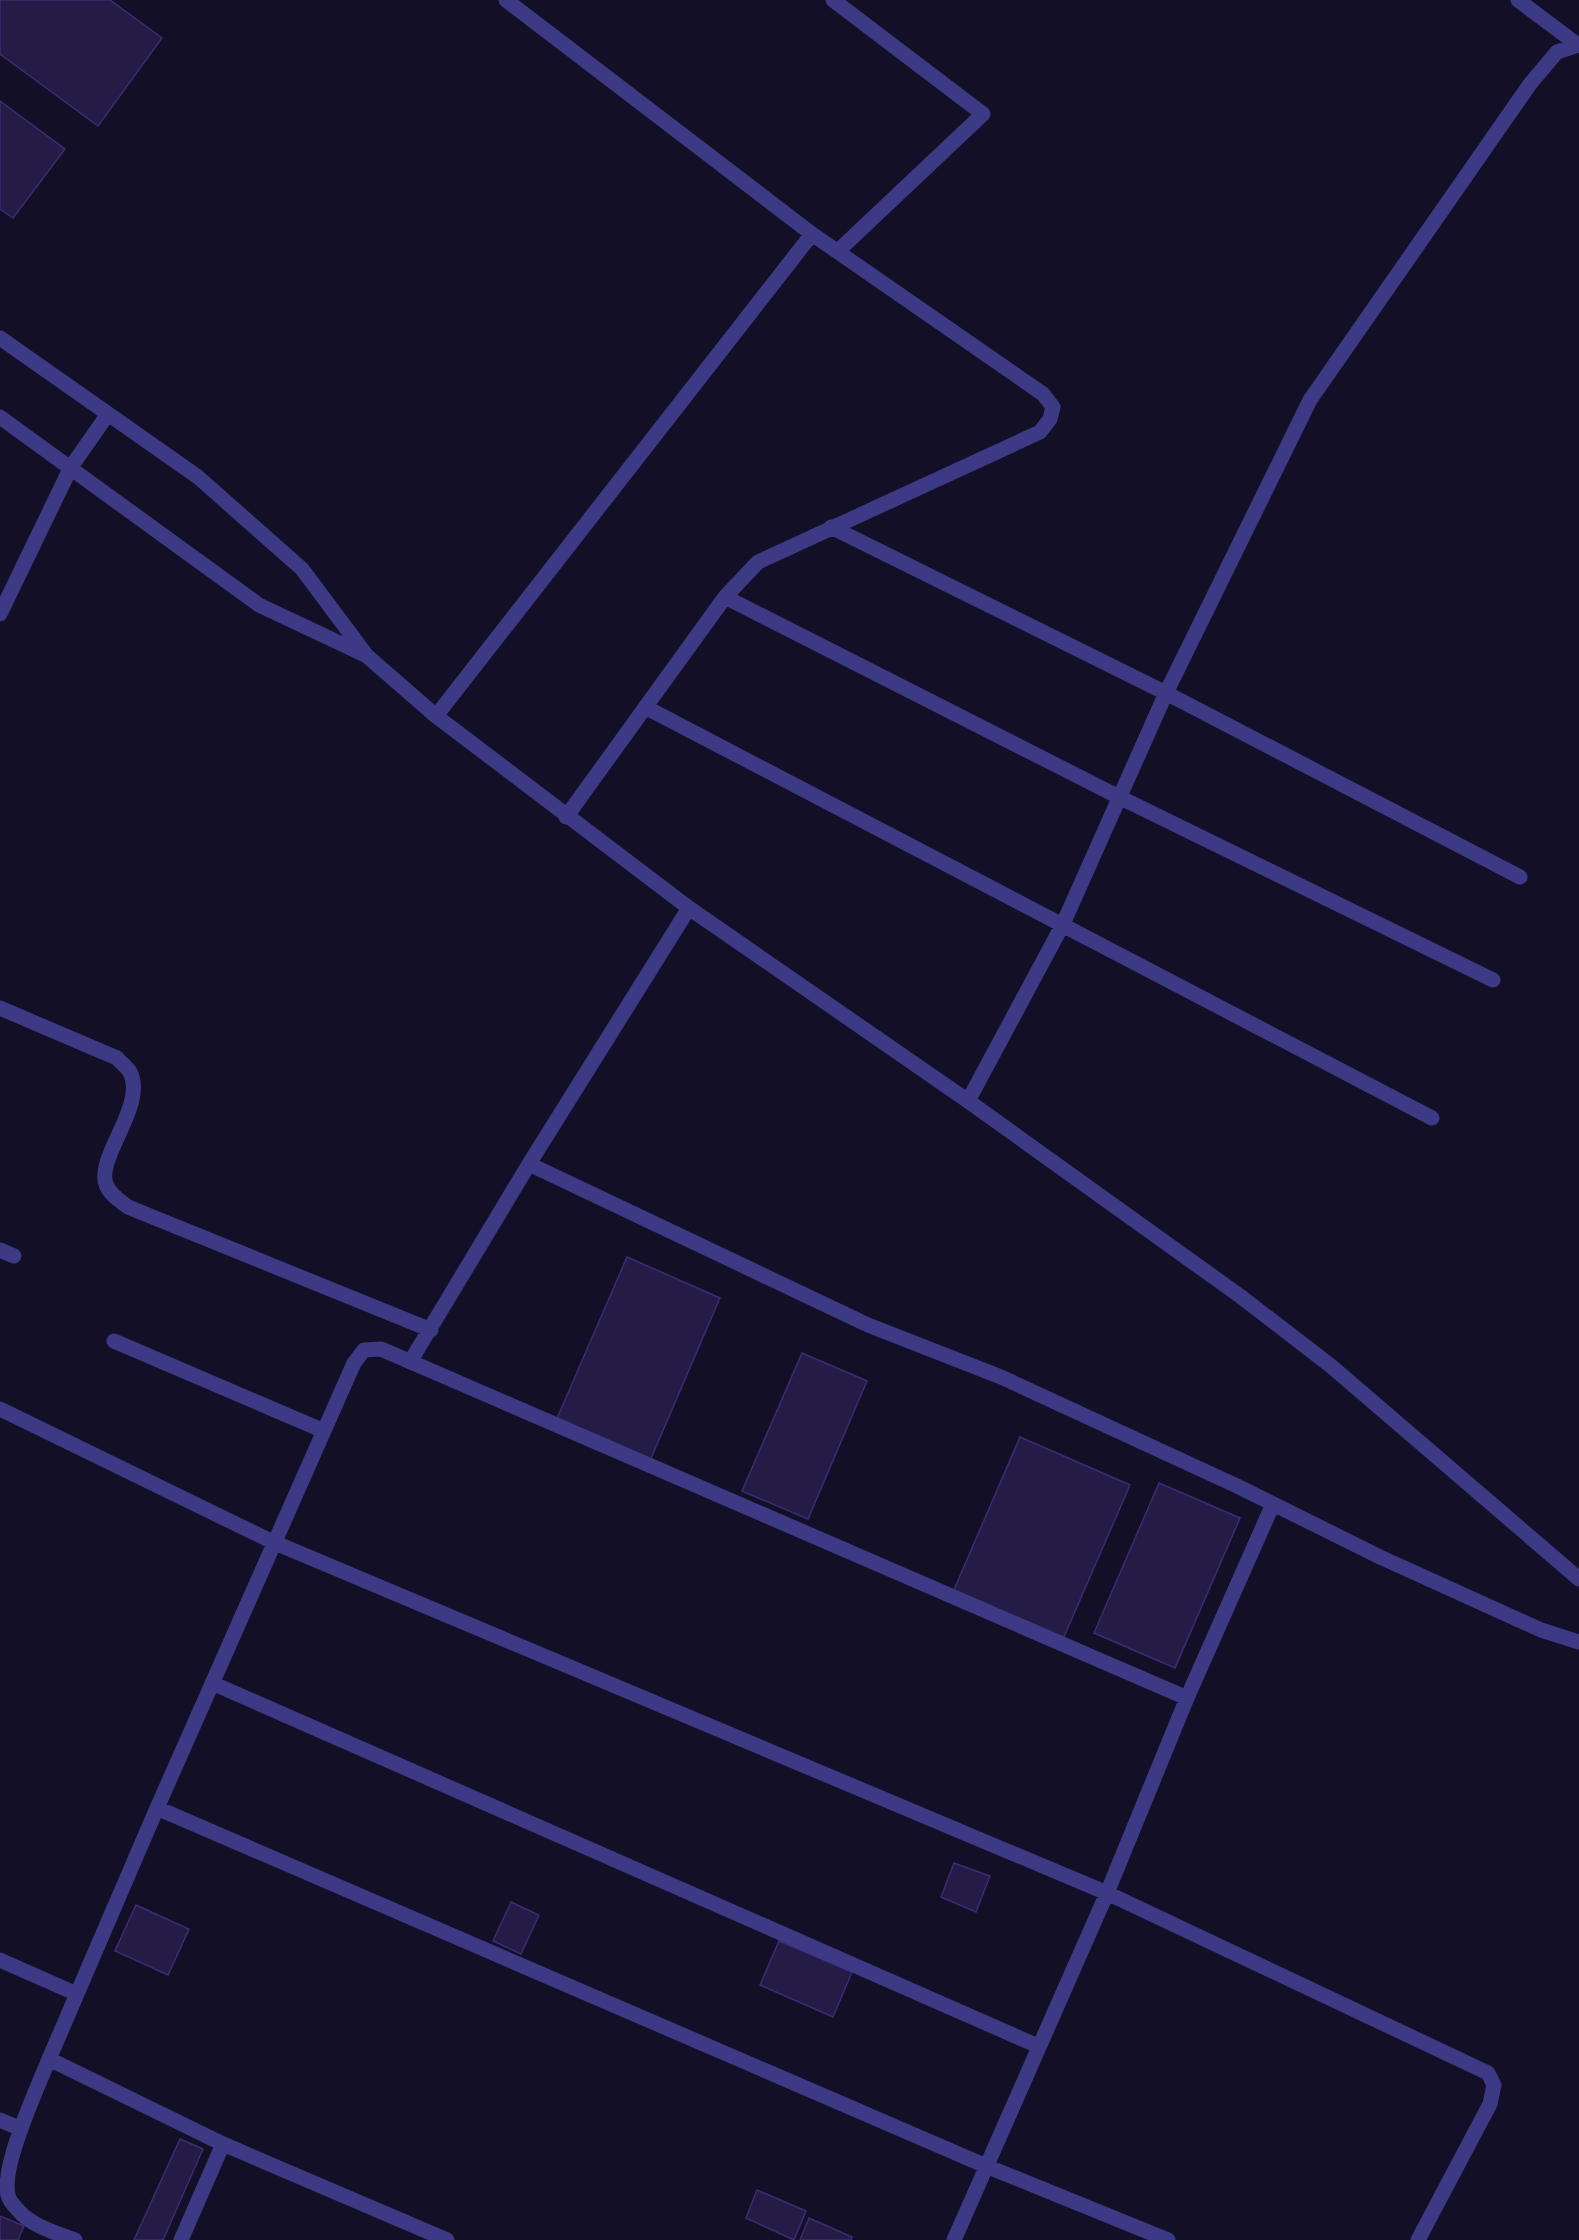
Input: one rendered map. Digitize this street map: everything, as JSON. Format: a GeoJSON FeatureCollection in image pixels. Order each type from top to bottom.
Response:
{"type":"FeatureCollection","features":[{"type":"Feature","properties":{"kind":"street"},"geometry":{"type":"LineString","coordinates":[[506,0],[812,234],[1043,394],[1053,407],[1050,419],[1040,432],[758,562],[725,597],[566,817]]}},
{"type":"Feature","properties":{"kind":"street"},"geometry":{"type":"LineString","coordinates":[[833,0],[983,114],[838,251]]}},
{"type":"Feature","properties":{"kind":"street"},"geometry":{"type":"LineString","coordinates":[[1518,0],[1579,45]]}},
{"type":"Feature","properties":{"kind":"street"},"geometry":{"type":"LineString","coordinates":[[968,1101],[1063,924],[1166,693],[1310,400],[1530,84],[1557,52],[1579,45]]}},
{"type":"Feature","properties":{"kind":"street"},"geometry":{"type":"LineString","coordinates":[[436,716],[812,234]]}},
{"type":"Feature","properties":{"kind":"street"},"geometry":{"type":"LineString","coordinates":[[0,338],[198,477],[302,569],[368,656],[436,716],[566,817],[689,908],[968,1101],[1240,1296],[1330,1366],[1579,1579]]}},
{"type":"Feature","properties":{"kind":"street"},"geometry":{"type":"LineString","coordinates":[[0,614],[71,467],[108,414]]}},
{"type":"Feature","properties":{"kind":"street"},"geometry":{"type":"LineString","coordinates":[[0,417],[258,605],[368,656]]}},
{"type":"Feature","properties":{"kind":"street"},"geometry":{"type":"LineString","coordinates":[[831,527],[1166,693],[1520,877]]}},
{"type":"Feature","properties":{"kind":"street"},"geometry":{"type":"LineString","coordinates":[[725,597],[1119,797],[1493,980]]}},
{"type":"Feature","properties":{"kind":"street"},"geometry":{"type":"LineString","coordinates":[[645,707],[1432,1118]]}},
{"type":"Feature","properties":{"kind":"street"},"geometry":{"type":"LineString","coordinates":[[411,1362],[529,1164],[689,908]]}},
{"type":"Feature","properties":{"kind":"street"},"geometry":{"type":"LineString","coordinates":[[0,1008],[117,1058],[130,1072],[132,1087],[128,1116],[105,1169],[105,1183],[112,1194],[128,1207],[430,1330]]}},
{"type":"Feature","properties":{"kind":"street"},"geometry":{"type":"LineString","coordinates":[[529,1164],[868,1324],[1001,1377],[1498,1611],[1541,1630],[1579,1642]]}},
{"type":"Feature","properties":{"kind":"street"},"geometry":{"type":"LineString","coordinates":[[0,1250],[14,1256]]}},
{"type":"Feature","properties":{"kind":"street"},"geometry":{"type":"LineString","coordinates":[[114,1341],[324,1431]]}},
{"type":"Feature","properties":{"kind":"street"},"geometry":{"type":"LineString","coordinates":[[75,2240],[42,2227],[19,2212],[8,2196],[9,2172],[21,2129],[49,2059],[273,1542],[354,1364],[364,1350],[381,1349],[1187,1698]]}},
{"type":"Feature","properties":{"kind":"street"},"geometry":{"type":"LineString","coordinates":[[0,1409],[273,1542],[1107,1893],[1488,2073],[1494,2085],[1490,2104],[1418,2240]]}},
{"type":"Feature","properties":{"kind":"street"},"geometry":{"type":"LineString","coordinates":[[954,2240],[1107,1893],[1187,1698],[1273,1504]]}},
{"type":"Feature","properties":{"kind":"street"},"geometry":{"type":"LineString","coordinates":[[212,1683],[1038,2046]]}},
{"type":"Feature","properties":{"kind":"street"},"geometry":{"type":"LineString","coordinates":[[157,1808],[986,2166],[1168,2240]]}},
{"type":"Feature","properties":{"kind":"street"},"geometry":{"type":"LineString","coordinates":[[0,1960],[77,1994]]}},
{"type":"Feature","properties":{"kind":"street"},"geometry":{"type":"LineString","coordinates":[[49,2059],[223,2144],[447,2240]]}},
{"type":"Feature","properties":{"kind":"street"},"geometry":{"type":"LineString","coordinates":[[0,2120],[21,2129]]}},
{"type":"Feature","properties":{"kind":"street"},"geometry":{"type":"LineString","coordinates":[[181,2240],[223,2144]]}},
{"type":"Feature","properties":{"kind":"building"},"geometry":{"type":"Polygon","coordinates":[[[0,0],[110,0],[162,38],[98,126],[0,54],[0,0]]]}},
{"type":"Feature","properties":{"kind":"building"},"geometry":{"type":"Polygon","coordinates":[[[0,101],[65,149],[13,218],[0,209],[0,101]]]}},
{"type":"Feature","properties":{"kind":"building"},"geometry":{"type":"Polygon","coordinates":[[[627,1257],[720,1298],[649,1463],[555,1423],[627,1257]]]}},
{"type":"Feature","properties":{"kind":"building"},"geometry":{"type":"Polygon","coordinates":[[[802,1353],[867,1381],[808,1519],[742,1491],[802,1353]]]}},
{"type":"Feature","properties":{"kind":"building"},"geometry":{"type":"Polygon","coordinates":[[[1020,1437],[1130,1485],[1063,1639],[953,1592],[1020,1437]]]}},
{"type":"Feature","properties":{"kind":"building"},"geometry":{"type":"Polygon","coordinates":[[[1159,1483],[1240,1518],[1175,1668],[1094,1633],[1159,1483]]]}},
{"type":"Feature","properties":{"kind":"building"},"geometry":{"type":"Polygon","coordinates":[[[954,1863],[990,1876],[976,1912],[941,1897],[954,1863]]]}},
{"type":"Feature","properties":{"kind":"building"},"geometry":{"type":"Polygon","coordinates":[[[511,1902],[539,1915],[521,1954],[493,1941],[511,1902]]]}},
{"type":"Feature","properties":{"kind":"building"},"geometry":{"type":"Polygon","coordinates":[[[136,1905],[189,1929],[168,1975],[115,1951],[136,1905]]]}},
{"type":"Feature","properties":{"kind":"building"},"geometry":{"type":"Polygon","coordinates":[[[779,1941],[852,1972],[833,2017],[760,1985],[779,1941]]]}},
{"type":"Feature","properties":{"kind":"building"},"geometry":{"type":"Polygon","coordinates":[[[180,2139],[203,2149],[163,2240],[134,2240],[180,2139]]]}},
{"type":"Feature","properties":{"kind":"building"},"geometry":{"type":"Polygon","coordinates":[[[757,2190],[806,2211],[794,2240],[746,2218],[757,2190]]]}},
{"type":"Feature","properties":{"kind":"building"},"geometry":{"type":"Polygon","coordinates":[[[0,2216],[24,2226],[18,2240],[0,2240],[0,2216]]]}},
{"type":"Feature","properties":{"kind":"building"},"geometry":{"type":"Polygon","coordinates":[[[809,2218],[852,2237],[851,2240],[800,2240],[809,2218]]]}}]}
